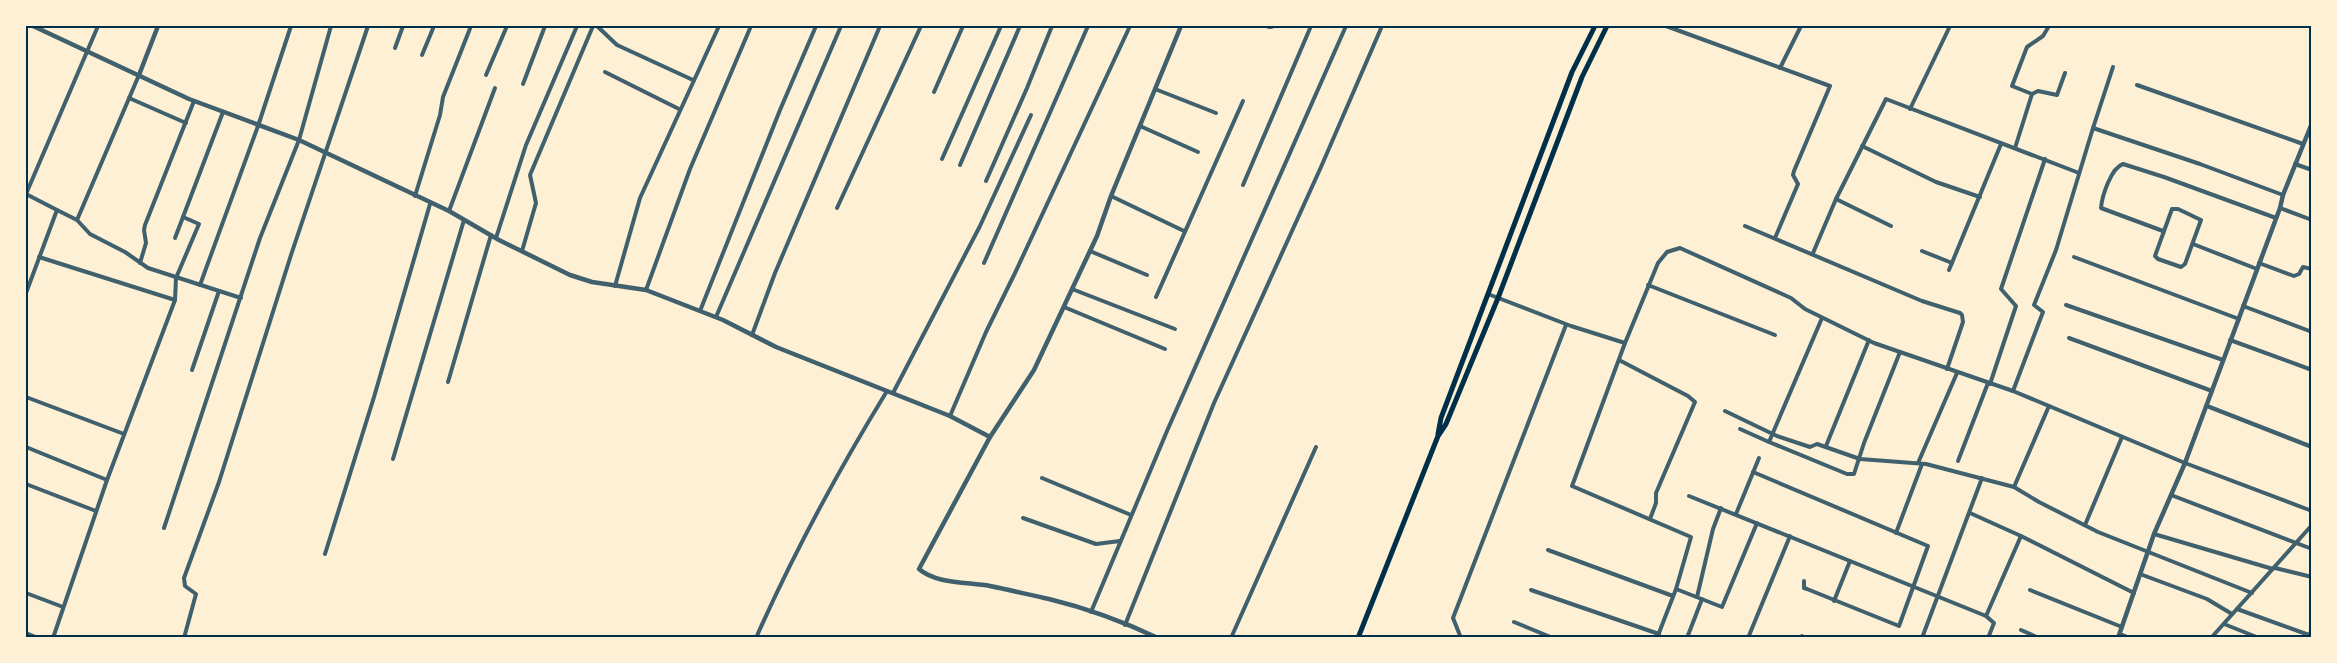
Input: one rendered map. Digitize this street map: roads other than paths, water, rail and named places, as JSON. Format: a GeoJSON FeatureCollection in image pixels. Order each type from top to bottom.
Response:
{"type":"FeatureCollection","features":[{"type":"Feature","properties":{"kind":"main road"},"geometry":{"type":"LineString","coordinates":[[1438,436],[1440,418],[1570,79],[1595,26]]}},
{"type":"Feature","properties":{"kind":"main road"},"geometry":{"type":"LineString","coordinates":[[1358,638],[1438,436],[1446,424],[1498,298],[1580,82],[1607,26]]}},
{"type":"Feature","properties":{"kind":"street"},"geometry":{"type":"LineString","coordinates":[[33,26],[194,101],[299,140],[448,211],[570,275],[615,286],[646,290],[716,317],[776,347],[950,416],[990,437]]}},
{"type":"Feature","properties":{"kind":"street"},"geometry":{"type":"LineString","coordinates":[[98,26],[26,194],[77,220],[90,234],[148,268],[241,298]]}},
{"type":"Feature","properties":{"kind":"street"},"geometry":{"type":"LineString","coordinates":[[77,220],[158,26]]}},
{"type":"Feature","properties":{"kind":"street"},"geometry":{"type":"LineString","coordinates":[[200,285],[258,126],[291,26]]}},
{"type":"Feature","properties":{"kind":"street"},"geometry":{"type":"LineString","coordinates":[[164,528],[260,238],[299,140],[331,26]]}},
{"type":"Feature","properties":{"kind":"street"},"geometry":{"type":"LineString","coordinates":[[184,638],[196,594],[185,586],[184,578],[219,482],[369,26]]}},
{"type":"Feature","properties":{"kind":"street"},"geometry":{"type":"LineString","coordinates":[[395,48],[403,26]]}},
{"type":"Feature","properties":{"kind":"street"},"geometry":{"type":"LineString","coordinates":[[422,55],[434,26]]}},
{"type":"Feature","properties":{"kind":"street"},"geometry":{"type":"LineString","coordinates":[[415,196],[440,115],[442,97],[471,26]]}},
{"type":"Feature","properties":{"kind":"street"},"geometry":{"type":"LineString","coordinates":[[486,75],[507,26]]}},
{"type":"Feature","properties":{"kind":"street"},"geometry":{"type":"LineString","coordinates":[[523,84],[545,26]]}},
{"type":"Feature","properties":{"kind":"street"},"geometry":{"type":"LineString","coordinates":[[496,238],[526,145],[577,26]]}},
{"type":"Feature","properties":{"kind":"street"},"geometry":{"type":"LineString","coordinates":[[522,251],[536,203],[530,176],[595,26],[618,45],[693,80]]}},
{"type":"Feature","properties":{"kind":"street"},"geometry":{"type":"LineString","coordinates":[[615,286],[640,198],[719,26]]}},
{"type":"Feature","properties":{"kind":"street"},"geometry":{"type":"LineString","coordinates":[[646,290],[690,169],[752,26]]}},
{"type":"Feature","properties":{"kind":"street"},"geometry":{"type":"LineString","coordinates":[[700,311],[816,26]]}},
{"type":"Feature","properties":{"kind":"street"},"geometry":{"type":"LineString","coordinates":[[716,317],[841,26]]}},
{"type":"Feature","properties":{"kind":"street"},"geometry":{"type":"LineString","coordinates":[[752,335],[880,26]]}},
{"type":"Feature","properties":{"kind":"street"},"geometry":{"type":"LineString","coordinates":[[837,208],[921,26]]}},
{"type":"Feature","properties":{"kind":"street"},"geometry":{"type":"LineString","coordinates":[[934,92],[963,26]]}},
{"type":"Feature","properties":{"kind":"street"},"geometry":{"type":"LineString","coordinates":[[942,159],[1001,26]]}},
{"type":"Feature","properties":{"kind":"street"},"geometry":{"type":"LineString","coordinates":[[960,165],[1020,26]]}},
{"type":"Feature","properties":{"kind":"street"},"geometry":{"type":"LineString","coordinates":[[986,182],[1052,26]]}},
{"type":"Feature","properties":{"kind":"street"},"geometry":{"type":"LineString","coordinates":[[984,263],[1088,26]]}},
{"type":"Feature","properties":{"kind":"street"},"geometry":{"type":"LineString","coordinates":[[950,416],[986,332],[1016,273],[1130,26]]}},
{"type":"Feature","properties":{"kind":"street"},"geometry":{"type":"LineString","coordinates":[[1158,638],[1091,612],[999,588],[935,577],[924,574],[919,569],[990,437],[1034,370],[1090,250],[1181,26]]}},
{"type":"Feature","properties":{"kind":"street"},"geometry":{"type":"LineString","coordinates":[[1266,26],[1274,26]]}},
{"type":"Feature","properties":{"kind":"street"},"geometry":{"type":"LineString","coordinates":[[1243,185],[1311,26]]}},
{"type":"Feature","properties":{"kind":"street"},"geometry":{"type":"LineString","coordinates":[[1091,612],[1131,515],[1346,26]]}},
{"type":"Feature","properties":{"kind":"street"},"geometry":{"type":"LineString","coordinates":[[1125,625],[1214,403],[1322,166],[1382,26]]}},
{"type":"Feature","properties":{"kind":"street"},"geometry":{"type":"LineString","coordinates":[[1666,26],[1830,86],[1794,171],[1793,175],[1798,184],[1775,238]]}},
{"type":"Feature","properties":{"kind":"street"},"geometry":{"type":"LineString","coordinates":[[1780,68],[1801,26]]}},
{"type":"Feature","properties":{"kind":"street"},"geometry":{"type":"LineString","coordinates":[[1910,109],[1950,26]]}},
{"type":"Feature","properties":{"kind":"street"},"geometry":{"type":"LineString","coordinates":[[2032,94],[2012,86],[2027,47],[2043,36],[2049,26]]}},
{"type":"Feature","properties":{"kind":"street"},"geometry":{"type":"LineString","coordinates":[[2013,391],[2043,312],[2034,305],[2056,250],[2112,67]]}},
{"type":"Feature","properties":{"kind":"street"},"geometry":{"type":"LineString","coordinates":[[605,72],[679,109]]}},
{"type":"Feature","properties":{"kind":"street"},"geometry":{"type":"LineString","coordinates":[[2015,148],[2032,94],[2038,91],[2057,95],[2065,73]]}},
{"type":"Feature","properties":{"kind":"street"},"geometry":{"type":"LineString","coordinates":[[1570,79],[1580,82]]}},
{"type":"Feature","properties":{"kind":"street"},"geometry":{"type":"LineString","coordinates":[[2138,85],[2303,144]]}},
{"type":"Feature","properties":{"kind":"street"},"geometry":{"type":"LineString","coordinates":[[448,211],[495,88]]}},
{"type":"Feature","properties":{"kind":"street"},"geometry":{"type":"LineString","coordinates":[[1155,89],[1216,113]]}},
{"type":"Feature","properties":{"kind":"street"},"geometry":{"type":"LineString","coordinates":[[129,98],[186,123]]}},
{"type":"Feature","properties":{"kind":"street"},"geometry":{"type":"LineString","coordinates":[[1813,253],[1836,199],[1886,99],[2079,173]]}},
{"type":"Feature","properties":{"kind":"street"},"geometry":{"type":"LineString","coordinates":[[1156,297],[1243,100]]}},
{"type":"Feature","properties":{"kind":"street"},"geometry":{"type":"LineString","coordinates":[[140,263],[146,243],[145,225],[194,101]]}},
{"type":"Feature","properties":{"kind":"street"},"geometry":{"type":"LineString","coordinates":[[175,238],[224,112]]}},
{"type":"Feature","properties":{"kind":"street"},"geometry":{"type":"LineString","coordinates":[[756,638],[794,553],[821,502],[890,392],[980,226],[1031,115]]}},
{"type":"Feature","properties":{"kind":"street"},"geometry":{"type":"LineString","coordinates":[[2130,638],[2119,636],[2154,534],[2207,406],[2283,195],[2312,123]]}},
{"type":"Feature","properties":{"kind":"street"},"geometry":{"type":"LineString","coordinates":[[1140,126],[1198,152]]}},
{"type":"Feature","properties":{"kind":"street"},"geometry":{"type":"LineString","coordinates":[[2093,128],[2283,195]]}},
{"type":"Feature","properties":{"kind":"street"},"geometry":{"type":"LineString","coordinates":[[1949,270],[2001,143]]}},
{"type":"Feature","properties":{"kind":"street"},"geometry":{"type":"LineString","coordinates":[[1862,146],[1936,182],[1980,197]]}},
{"type":"Feature","properties":{"kind":"street"},"geometry":{"type":"LineString","coordinates":[[1958,461],[2016,306],[2001,289],[2045,159]]}},
{"type":"Feature","properties":{"kind":"street"},"geometry":{"type":"LineString","coordinates":[[2163,231],[2102,208],[2114,172],[2119,165],[2123,164],[2164,177],[2276,218]]}},
{"type":"Feature","properties":{"kind":"street"},"geometry":{"type":"LineString","coordinates":[[2295,164],[2312,170]]}},
{"type":"Feature","properties":{"kind":"street"},"geometry":{"type":"LineString","coordinates":[[1111,196],[1184,231]]}},
{"type":"Feature","properties":{"kind":"street"},"geometry":{"type":"LineString","coordinates":[[1836,199],[1891,226]]}},
{"type":"Feature","properties":{"kind":"street"},"geometry":{"type":"LineString","coordinates":[[325,554],[374,397],[430,204]]}},
{"type":"Feature","properties":{"kind":"street"},"geometry":{"type":"LineString","coordinates":[[2280,208],[2312,220]]}},
{"type":"Feature","properties":{"kind":"street"},"geometry":{"type":"LineString","coordinates":[[2172,209],[2199,217],[2201,223],[2193,244],[2183,266],[2158,260],[2155,253],[2172,209]]}},
{"type":"Feature","properties":{"kind":"street"},"geometry":{"type":"LineString","coordinates":[[26,293],[57,210]]}},
{"type":"Feature","properties":{"kind":"street"},"geometry":{"type":"LineString","coordinates":[[53,638],[107,480],[175,300],[176,278],[198,224],[183,218]]}},
{"type":"Feature","properties":{"kind":"street"},"geometry":{"type":"LineString","coordinates":[[393,459],[464,220]]}},
{"type":"Feature","properties":{"kind":"street"},"geometry":{"type":"LineString","coordinates":[[1745,226],[1922,301],[1962,315],[1963,322],[1947,369]]}},
{"type":"Feature","properties":{"kind":"street"},"geometry":{"type":"LineString","coordinates":[[448,382],[491,235]]}},
{"type":"Feature","properties":{"kind":"street"},"geometry":{"type":"LineString","coordinates":[[2193,244],[2257,269]]}},
{"type":"Feature","properties":{"kind":"street"},"geometry":{"type":"LineString","coordinates":[[1531,590],[1658,636],[1676,589],[1691,537],[1572,486],[1618,360],[1658,262],[1666,252],[1680,248],[1791,298],[1805,309],[1869,340],[2013,391],[2185,463],[2312,511]]}},
{"type":"Feature","properties":{"kind":"street"},"geometry":{"type":"LineString","coordinates":[[1090,250],[1147,275]]}},
{"type":"Feature","properties":{"kind":"street"},"geometry":{"type":"LineString","coordinates":[[1922,250],[1952,262]]}},
{"type":"Feature","properties":{"kind":"street"},"geometry":{"type":"LineString","coordinates":[[39,257],[175,300]]}},
{"type":"Feature","properties":{"kind":"street"},"geometry":{"type":"LineString","coordinates":[[2074,257],[2239,319]]}},
{"type":"Feature","properties":{"kind":"street"},"geometry":{"type":"LineString","coordinates":[[2259,263],[2294,276],[2299,274],[2303,267],[2312,269]]}},
{"type":"Feature","properties":{"kind":"street"},"geometry":{"type":"LineString","coordinates":[[1648,285],[1775,335]]}},
{"type":"Feature","properties":{"kind":"street"},"geometry":{"type":"LineString","coordinates":[[1072,289],[1175,329]]}},
{"type":"Feature","properties":{"kind":"street"},"geometry":{"type":"LineString","coordinates":[[192,370],[219,291]]}},
{"type":"Feature","properties":{"kind":"street"},"geometry":{"type":"LineString","coordinates":[[1488,294],[1566,324],[1625,343]]}},
{"type":"Feature","properties":{"kind":"street"},"geometry":{"type":"LineString","coordinates":[[2066,305],[2223,360]]}},
{"type":"Feature","properties":{"kind":"street"},"geometry":{"type":"LineString","coordinates":[[2243,306],[2312,332]]}},
{"type":"Feature","properties":{"kind":"street"},"geometry":{"type":"LineString","coordinates":[[1064,307],[1165,349]]}},
{"type":"Feature","properties":{"kind":"street"},"geometry":{"type":"LineString","coordinates":[[1769,442],[1822,318]]}},
{"type":"Feature","properties":{"kind":"street"},"geometry":{"type":"LineString","coordinates":[[1461,638],[1453,618],[1566,324]]}},
{"type":"Feature","properties":{"kind":"street"},"geometry":{"type":"LineString","coordinates":[[2069,338],[2212,392]]}},
{"type":"Feature","properties":{"kind":"street"},"geometry":{"type":"LineString","coordinates":[[1826,446],[1869,340]]}},
{"type":"Feature","properties":{"kind":"street"},"geometry":{"type":"LineString","coordinates":[[2230,340],[2312,370]]}},
{"type":"Feature","properties":{"kind":"street"},"geometry":{"type":"LineString","coordinates":[[1740,429],[1852,475],[1900,352]]}},
{"type":"Feature","properties":{"kind":"street"},"geometry":{"type":"LineString","coordinates":[[1618,360],[1688,396],[1695,402],[1656,493],[1656,503],[1650,519]]}},
{"type":"Feature","properties":{"kind":"street"},"geometry":{"type":"LineString","coordinates":[[1896,533],[1920,463],[1957,372]]}},
{"type":"Feature","properties":{"kind":"street"},"geometry":{"type":"LineString","coordinates":[[26,397],[124,434]]}},
{"type":"Feature","properties":{"kind":"street"},"geometry":{"type":"LineString","coordinates":[[2014,487],[2049,406]]}},
{"type":"Feature","properties":{"kind":"street"},"geometry":{"type":"LineString","coordinates":[[2207,406],[2312,447]]}},
{"type":"Feature","properties":{"kind":"street"},"geometry":{"type":"LineString","coordinates":[[1725,411],[1772,434],[1810,447],[1817,444],[1826,446],[1860,459],[1920,463],[2014,487],[2085,525],[2148,553],[2252,593]]}},
{"type":"Feature","properties":{"kind":"street"},"geometry":{"type":"LineString","coordinates":[[2085,525],[2122,436]]}},
{"type":"Feature","properties":{"kind":"street"},"geometry":{"type":"LineString","coordinates":[[26,447],[107,480]]}},
{"type":"Feature","properties":{"kind":"street"},"geometry":{"type":"LineString","coordinates":[[1231,638],[1316,447]]}},
{"type":"Feature","properties":{"kind":"street"},"geometry":{"type":"LineString","coordinates":[[1736,514],[1759,458]]}},
{"type":"Feature","properties":{"kind":"street"},"geometry":{"type":"LineString","coordinates":[[1753,472],[1928,546],[1899,626],[1804,588],[1804,581]]}},
{"type":"Feature","properties":{"kind":"street"},"geometry":{"type":"LineString","coordinates":[[1042,478],[1131,515]]}},
{"type":"Feature","properties":{"kind":"street"},"geometry":{"type":"LineString","coordinates":[[1922,638],[1983,478]]}},
{"type":"Feature","properties":{"kind":"street"},"geometry":{"type":"LineString","coordinates":[[26,484],[96,512]]}},
{"type":"Feature","properties":{"kind":"street"},"geometry":{"type":"LineString","coordinates":[[2171,495],[2312,549]]}},
{"type":"Feature","properties":{"kind":"street"},"geometry":{"type":"LineString","coordinates":[[1689,496],[1986,616],[1994,623],[1989,638]]}},
{"type":"Feature","properties":{"kind":"street"},"geometry":{"type":"LineString","coordinates":[[1687,638],[1699,598],[1713,529],[1721,508]]}},
{"type":"Feature","properties":{"kind":"street"},"geometry":{"type":"LineString","coordinates":[[1970,513],[2134,593]]}},
{"type":"Feature","properties":{"kind":"street"},"geometry":{"type":"LineString","coordinates":[[1023,518],[1096,544],[1120,541]]}},
{"type":"Feature","properties":{"kind":"street"},"geometry":{"type":"LineString","coordinates":[[1676,589],[1722,607],[1757,523]]}},
{"type":"Feature","properties":{"kind":"street"},"geometry":{"type":"LineString","coordinates":[[2211,638],[2312,525]]}},
{"type":"Feature","properties":{"kind":"street"},"geometry":{"type":"LineString","coordinates":[[2154,534],[2274,569],[2312,577]]}},
{"type":"Feature","properties":{"kind":"street"},"geometry":{"type":"LineString","coordinates":[[1748,638],[1790,536]]}},
{"type":"Feature","properties":{"kind":"street"},"geometry":{"type":"LineString","coordinates":[[1986,616],[2021,536]]}},
{"type":"Feature","properties":{"kind":"street"},"geometry":{"type":"LineString","coordinates":[[1548,549],[1672,596]]}},
{"type":"Feature","properties":{"kind":"street"},"geometry":{"type":"LineString","coordinates":[[1834,601],[1850,561]]}},
{"type":"Feature","properties":{"kind":"street"},"geometry":{"type":"LineString","coordinates":[[2140,574],[2207,599],[2232,614]]}},
{"type":"Feature","properties":{"kind":"street"},"geometry":{"type":"LineString","coordinates":[[2030,590],[2122,627]]}},
{"type":"Feature","properties":{"kind":"street"},"geometry":{"type":"LineString","coordinates":[[26,593],[63,607]]}},
{"type":"Feature","properties":{"kind":"street"},"geometry":{"type":"LineString","coordinates":[[2237,609],[2309,636],[2312,627]]}},
{"type":"Feature","properties":{"kind":"street"},"geometry":{"type":"LineString","coordinates":[[1514,622],[1553,638]]}},
{"type":"Feature","properties":{"kind":"street"},"geometry":{"type":"LineString","coordinates":[[2224,624],[2259,638]]}},
{"type":"Feature","properties":{"kind":"street"},"geometry":{"type":"LineString","coordinates":[[2021,630],[2039,638]]}},
{"type":"Feature","properties":{"kind":"street"},"geometry":{"type":"LineString","coordinates":[[26,633],[38,638]]}}]}
